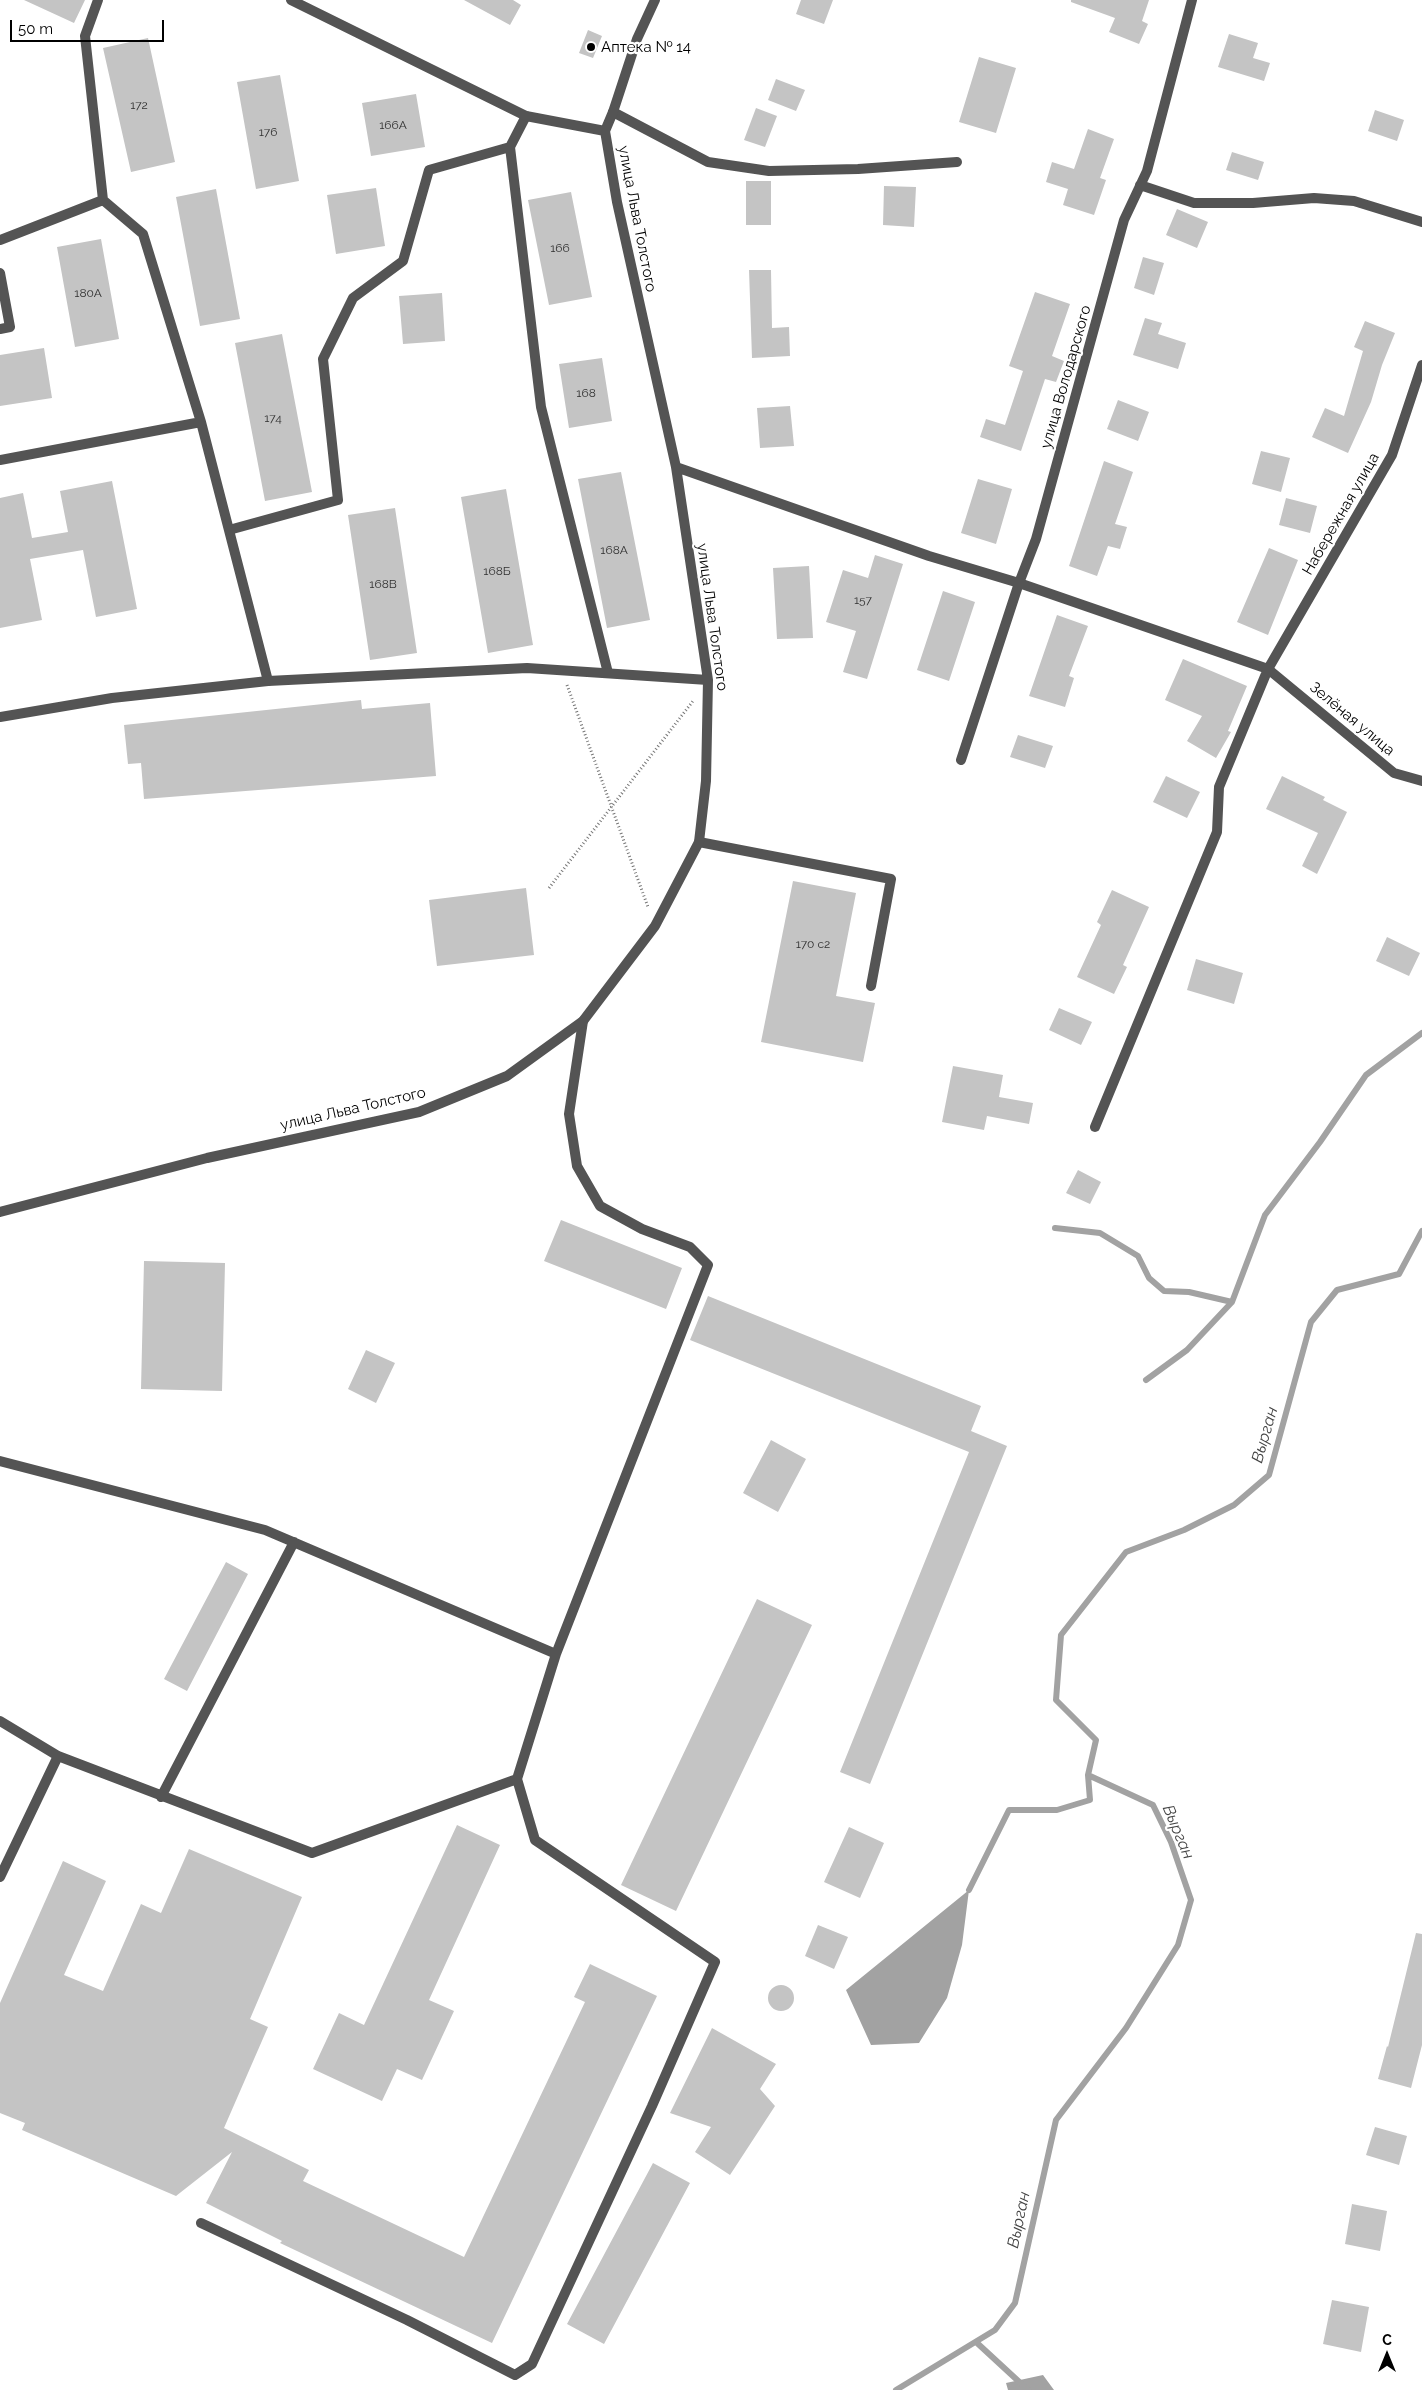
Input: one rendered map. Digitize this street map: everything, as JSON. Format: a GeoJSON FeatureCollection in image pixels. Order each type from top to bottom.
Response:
{"type":"FeatureCollection","features":[{"type":"Feature","properties":{"kind":"street"},"geometry":{"type":"LineString","coordinates":[[98,0],[85,36],[103,200],[143,234],[201,422],[268,681]]}},
{"type":"Feature","properties":{"kind":"street"},"geometry":{"type":"LineString","coordinates":[[291,0],[526,116],[605,131]]}},
{"type":"Feature","properties":{"kind":"street","name":"улица Льва Толстого"},"geometry":{"type":"LineString","coordinates":[[0,1212],[207,1158],[419,1112],[507,1076],[583,1021],[655,926],[699,842],[706,782],[708,680],[676,468],[616,202],[605,131],[614,112],[637,39],[655,0]]}},
{"type":"Feature","properties":{"kind":"street","name":"улица Володарского"},"geometry":{"type":"LineString","coordinates":[[961,760],[1019,583],[1039,530],[1124,220],[1147,171],[1192,0]]}},
{"type":"Feature","properties":{"kind":"street"},"geometry":{"type":"LineString","coordinates":[[614,112],[708,162],[760,170],[858,169],[957,162]]}},
{"type":"Feature","properties":{"kind":"street"},"geometry":{"type":"LineString","coordinates":[[526,116],[510,147],[542,408],[608,673]]}},
{"type":"Feature","properties":{"kind":"street"},"geometry":{"type":"LineString","coordinates":[[229,530],[338,500],[323,360],[353,298],[402,261],[429,170],[510,147]]}},
{"type":"Feature","properties":{"kind":"street"},"geometry":{"type":"LineString","coordinates":[[1140,185],[1194,203],[1253,203],[1314,198],[1354,202],[1422,222]]}},
{"type":"Feature","properties":{"kind":"street"},"geometry":{"type":"LineString","coordinates":[[0,240],[103,200]]}},
{"type":"Feature","properties":{"kind":"street"},"geometry":{"type":"LineString","coordinates":[[0,273],[10,327],[0,329]]}},
{"type":"Feature","properties":{"kind":"street","name":"Набережная улица"},"geometry":{"type":"LineString","coordinates":[[1095,1127],[1217,832],[1219,787],[1268,669],[1392,455],[1422,366]]}},
{"type":"Feature","properties":{"kind":"street"},"geometry":{"type":"LineString","coordinates":[[0,460],[201,422]]}},
{"type":"Feature","properties":{"kind":"street"},"geometry":{"type":"LineString","coordinates":[[676,468],[930,556],[1019,583],[1268,669]]}},
{"type":"Feature","properties":{"kind":"street"},"geometry":{"type":"LineString","coordinates":[[0,717],[112,698],[268,681],[527,668],[708,680]]}},
{"type":"Feature","properties":{"kind":"street","name":"Зелёная улица"},"geometry":{"type":"LineString","coordinates":[[1268,669],[1394,773],[1422,781]]}},
{"type":"Feature","properties":{"kind":"street"},"geometry":{"type":"LineString","coordinates":[[699,842],[891,879],[871,986]]}},
{"type":"Feature","properties":{"kind":"street"},"geometry":{"type":"LineString","coordinates":[[201,2223],[407,2320],[515,2374],[532,2364],[652,2106],[715,1962],[535,1840],[517,1779],[556,1654],[708,1265],[690,1247],[642,1229],[600,1206],[577,1166],[569,1114],[583,1021]]}},
{"type":"Feature","properties":{"kind":"street"},"geometry":{"type":"LineString","coordinates":[[0,1461],[265,1530],[556,1654]]}},
{"type":"Feature","properties":{"kind":"street"},"geometry":{"type":"LineString","coordinates":[[161,1796],[294,1542]]}},
{"type":"Feature","properties":{"kind":"street"},"geometry":{"type":"LineString","coordinates":[[0,1721],[58,1756],[312,1853],[517,1779]]}},
{"type":"Feature","properties":{"kind":"street"},"geometry":{"type":"LineString","coordinates":[[0,1877],[58,1756]]}},
{"type":"Feature","properties":{"kind":"path"},"geometry":{"type":"LineString","coordinates":[[562,670],[655,926]]}},
{"type":"Feature","properties":{"kind":"path"},"geometry":{"type":"LineString","coordinates":[[549,888],[708,680]]}},
{"type":"Feature","properties":{"kind":"shaded area"},"geometry":{"type":"Polygon","coordinates":[[[969,1890],[962,1945],[947,1998],[919,2043],[871,2045],[846,1990],[969,1890]]]}},
{"type":"Feature","properties":{"kind":"shaded area"},"geometry":{"type":"Polygon","coordinates":[[[1043,2375],[1054,2390],[1008,2390],[1006,2383],[1043,2375]]]}},
{"type":"Feature","properties":{"kind":"building"},"geometry":{"type":"Polygon","coordinates":[[[24,0],[85,0],[74,23],[24,0]]]}},
{"type":"Feature","properties":{"kind":"building"},"geometry":{"type":"Polygon","coordinates":[[[464,0],[513,0],[521,5],[510,25],[464,0]]]}},
{"type":"Feature","properties":{"kind":"building"},"geometry":{"type":"Polygon","coordinates":[[[801,0],[833,0],[824,24],[796,14],[801,0]]]}},
{"type":"Feature","properties":{"kind":"building"},"geometry":{"type":"Polygon","coordinates":[[[1071,0],[1149,0],[1142,21],[1148,24],[1139,44],[1109,32],[1115,18],[1071,2],[1071,0]]]}},
{"type":"Feature","properties":{"kind":"building"},"geometry":{"type":"Polygon","coordinates":[[[588,30],[602,36],[593,58],[579,53],[588,30]]]}},
{"type":"Feature","properties":{"kind":"building"},"geometry":{"type":"Polygon","coordinates":[[[1229,34],[1258,43],[1253,58],[1270,63],[1264,81],[1218,67],[1229,34]]]}},
{"type":"Feature","properties":{"kind":"building"},"geometry":{"type":"Polygon","coordinates":[[[148,38],[175,162],[131,172],[103,48],[148,38]]]}},
{"type":"Feature","properties":{"kind":"building"},"geometry":{"type":"Polygon","coordinates":[[[979,57],[1016,68],[996,133],[959,122],[979,57]]]}},
{"type":"Feature","properties":{"kind":"building"},"geometry":{"type":"Polygon","coordinates":[[[280,75],[299,181],[256,189],[237,82],[280,75]]]}},
{"type":"Feature","properties":{"kind":"building"},"geometry":{"type":"Polygon","coordinates":[[[776,79],[805,90],[796,111],[768,100],[776,79]]]}},
{"type":"Feature","properties":{"kind":"building"},"geometry":{"type":"Polygon","coordinates":[[[416,94],[425,147],[371,156],[362,103],[416,94]]]}},
{"type":"Feature","properties":{"kind":"building"},"geometry":{"type":"Polygon","coordinates":[[[756,108],[777,116],[765,147],[744,140],[756,108]]]}},
{"type":"Feature","properties":{"kind":"building"},"geometry":{"type":"Polygon","coordinates":[[[1375,110],[1404,120],[1397,141],[1368,131],[1375,110]]]}},
{"type":"Feature","properties":{"kind":"building"},"geometry":{"type":"Polygon","coordinates":[[[1088,129],[1114,139],[1100,178],[1106,180],[1094,215],[1063,205],[1068,189],[1046,182],[1052,162],[1074,169],[1088,129]]]}},
{"type":"Feature","properties":{"kind":"building"},"geometry":{"type":"Polygon","coordinates":[[[1232,152],[1264,162],[1258,180],[1226,170],[1232,152]]]}},
{"type":"Feature","properties":{"kind":"building"},"geometry":{"type":"Polygon","coordinates":[[[746,181],[771,181],[771,225],[746,225],[746,181]]]}},
{"type":"Feature","properties":{"kind":"building"},"geometry":{"type":"Polygon","coordinates":[[[884,186],[916,187],[914,227],[883,225],[884,186]]]}},
{"type":"Feature","properties":{"kind":"building"},"geometry":{"type":"Polygon","coordinates":[[[376,188],[385,246],[336,254],[327,195],[376,188]]]}},
{"type":"Feature","properties":{"kind":"building"},"geometry":{"type":"Polygon","coordinates":[[[216,189],[240,319],[200,326],[176,197],[216,189]]]}},
{"type":"Feature","properties":{"kind":"building"},"geometry":{"type":"Polygon","coordinates":[[[571,192],[592,297],[549,305],[528,200],[571,192]]]}},
{"type":"Feature","properties":{"kind":"building"},"geometry":{"type":"Polygon","coordinates":[[[1177,209],[1208,222],[1197,248],[1166,235],[1177,209]]]}},
{"type":"Feature","properties":{"kind":"building"},"geometry":{"type":"Polygon","coordinates":[[[101,239],[119,339],[75,347],[57,247],[101,239]]]}},
{"type":"Feature","properties":{"kind":"building"},"geometry":{"type":"Polygon","coordinates":[[[1143,257],[1164,263],[1154,295],[1134,288],[1143,257]]]}},
{"type":"Feature","properties":{"kind":"building"},"geometry":{"type":"Polygon","coordinates":[[[749,270],[771,270],[772,328],[789,327],[790,356],[752,358],[749,270]]]}},
{"type":"Feature","properties":{"kind":"building"},"geometry":{"type":"Polygon","coordinates":[[[1035,292],[1070,304],[1052,356],[1064,361],[1056,382],[1045,379],[1021,451],[980,437],[986,419],[1005,425],[1023,371],[1009,366],[1035,292]]]}},
{"type":"Feature","properties":{"kind":"building"},"geometry":{"type":"Polygon","coordinates":[[[442,293],[445,341],[403,344],[399,296],[442,293]]]}},
{"type":"Feature","properties":{"kind":"building"},"geometry":{"type":"Polygon","coordinates":[[[1145,318],[1162,323],[1158,334],[1186,343],[1178,369],[1133,355],[1145,318]]]}},
{"type":"Feature","properties":{"kind":"building"},"geometry":{"type":"Polygon","coordinates":[[[1365,321],[1395,333],[1382,365],[1371,402],[1348,453],[1312,437],[1325,408],[1344,416],[1363,351],[1354,347],[1365,321]]]}},
{"type":"Feature","properties":{"kind":"building"},"geometry":{"type":"Polygon","coordinates":[[[282,334],[312,492],[265,501],[235,343],[282,334]]]}},
{"type":"Feature","properties":{"kind":"building"},"geometry":{"type":"Polygon","coordinates":[[[44,348],[52,398],[0,406],[0,355],[44,348]]]}},
{"type":"Feature","properties":{"kind":"building"},"geometry":{"type":"Polygon","coordinates":[[[602,358],[612,421],[569,428],[559,364],[602,358]]]}},
{"type":"Feature","properties":{"kind":"building"},"geometry":{"type":"Polygon","coordinates":[[[1118,400],[1149,412],[1138,441],[1107,429],[1118,400]]]}},
{"type":"Feature","properties":{"kind":"building"},"geometry":{"type":"Polygon","coordinates":[[[790,406],[794,446],[760,448],[757,408],[790,406]]]}},
{"type":"Feature","properties":{"kind":"building"},"geometry":{"type":"Polygon","coordinates":[[[1261,451],[1290,458],[1281,492],[1252,484],[1261,451]]]}},
{"type":"Feature","properties":{"kind":"building"},"geometry":{"type":"Polygon","coordinates":[[[1104,461],[1133,472],[1115,524],[1127,527],[1120,549],[1108,546],[1097,576],[1069,566],[1104,461]]]}},
{"type":"Feature","properties":{"kind":"building"},"geometry":{"type":"Polygon","coordinates":[[[621,472],[650,620],[607,628],[578,479],[621,472]]]}},
{"type":"Feature","properties":{"kind":"building"},"geometry":{"type":"Polygon","coordinates":[[[978,479],[1012,489],[996,544],[961,533],[978,479]]]}},
{"type":"Feature","properties":{"kind":"building"},"geometry":{"type":"Polygon","coordinates":[[[112,481],[137,609],[96,617],[83,550],[30,559],[42,620],[0,628],[0,498],[23,493],[32,538],[68,532],[60,491],[112,481]]]}},
{"type":"Feature","properties":{"kind":"building"},"geometry":{"type":"Polygon","coordinates":[[[506,489],[533,645],[488,653],[461,497],[506,489]]]}},
{"type":"Feature","properties":{"kind":"building"},"geometry":{"type":"Polygon","coordinates":[[[1286,498],[1317,506],[1310,533],[1279,525],[1286,498]]]}},
{"type":"Feature","properties":{"kind":"building"},"geometry":{"type":"Polygon","coordinates":[[[395,508],[417,653],[370,660],[348,515],[395,508]]]}},
{"type":"Feature","properties":{"kind":"building"},"geometry":{"type":"Polygon","coordinates":[[[1269,548],[1298,560],[1268,635],[1237,622],[1269,548]]]}},
{"type":"Feature","properties":{"kind":"building"},"geometry":{"type":"Polygon","coordinates":[[[875,555],[903,564],[867,679],[843,672],[856,631],[826,622],[843,570],[868,578],[875,555]]]}},
{"type":"Feature","properties":{"kind":"building"},"geometry":{"type":"Polygon","coordinates":[[[809,566],[813,638],[777,639],[773,568],[809,566]]]}},
{"type":"Feature","properties":{"kind":"building"},"geometry":{"type":"Polygon","coordinates":[[[943,591],[975,602],[949,681],[917,670],[943,591]]]}},
{"type":"Feature","properties":{"kind":"building"},"geometry":{"type":"Polygon","coordinates":[[[1057,615],[1088,626],[1069,676],[1074,678],[1065,707],[1029,696],[1057,615]]]}},
{"type":"Feature","properties":{"kind":"building"},"geometry":{"type":"Polygon","coordinates":[[[1183,659],[1247,686],[1228,731],[1231,732],[1216,758],[1187,741],[1202,716],[1165,700],[1183,659]]]}},
{"type":"Feature","properties":{"kind":"building"},"geometry":{"type":"Polygon","coordinates":[[[361,700],[362,709],[430,703],[436,776],[144,799],[141,763],[128,764],[124,725],[361,700]]]}},
{"type":"Feature","properties":{"kind":"building"},"geometry":{"type":"Polygon","coordinates":[[[1018,735],[1053,746],[1045,768],[1010,757],[1018,735]]]}},
{"type":"Feature","properties":{"kind":"building"},"geometry":{"type":"Polygon","coordinates":[[[1166,776],[1200,792],[1187,818],[1153,802],[1166,776]]]}},
{"type":"Feature","properties":{"kind":"building"},"geometry":{"type":"Polygon","coordinates":[[[1282,776],[1325,797],[1323,800],[1347,812],[1317,874],[1302,866],[1318,833],[1266,809],[1282,776]]]}},
{"type":"Feature","properties":{"kind":"building"},"geometry":{"type":"Polygon","coordinates":[[[793,881],[856,893],[836,996],[875,1003],[863,1062],[761,1042],[793,881]]]}},
{"type":"Feature","properties":{"kind":"building"},"geometry":{"type":"Polygon","coordinates":[[[526,888],[534,955],[437,966],[429,900],[526,888]]]}},
{"type":"Feature","properties":{"kind":"building"},"geometry":{"type":"Polygon","coordinates":[[[1112,890],[1149,907],[1123,965],[1127,967],[1114,994],[1077,977],[1101,925],[1097,922],[1112,890]]]}},
{"type":"Feature","properties":{"kind":"building"},"geometry":{"type":"Polygon","coordinates":[[[1387,937],[1420,953],[1409,976],[1376,961],[1387,937]]]}},
{"type":"Feature","properties":{"kind":"building"},"geometry":{"type":"Polygon","coordinates":[[[1196,959],[1243,973],[1234,1004],[1187,990],[1196,959]]]}},
{"type":"Feature","properties":{"kind":"building"},"geometry":{"type":"Polygon","coordinates":[[[1059,1008],[1092,1022],[1081,1045],[1049,1030],[1059,1008]]]}},
{"type":"Feature","properties":{"kind":"building"},"geometry":{"type":"Polygon","coordinates":[[[953,1066],[1003,1075],[999,1097],[1033,1103],[1029,1124],[987,1116],[984,1130],[942,1122],[953,1066]]]}},
{"type":"Feature","properties":{"kind":"building"},"geometry":{"type":"Polygon","coordinates":[[[1078,1170],[1101,1182],[1090,1204],[1066,1193],[1078,1170]]]}},
{"type":"Feature","properties":{"kind":"building"},"geometry":{"type":"Polygon","coordinates":[[[561,1220],[682,1268],[666,1309],[544,1261],[561,1220]]]}},
{"type":"Feature","properties":{"kind":"building"},"geometry":{"type":"Polygon","coordinates":[[[144,1261],[225,1263],[222,1391],[141,1389],[144,1261]]]}},
{"type":"Feature","properties":{"kind":"building"},"geometry":{"type":"Polygon","coordinates":[[[708,1296],[981,1406],[971,1431],[1007,1446],[870,1784],[840,1772],[969,1452],[690,1340],[708,1296]]]}},
{"type":"Feature","properties":{"kind":"building"},"geometry":{"type":"Polygon","coordinates":[[[366,1350],[395,1363],[376,1403],[348,1389],[366,1350]]]}},
{"type":"Feature","properties":{"kind":"building"},"geometry":{"type":"Polygon","coordinates":[[[771,1440],[806,1459],[778,1512],[743,1493],[771,1440]]]}},
{"type":"Feature","properties":{"kind":"building"},"geometry":{"type":"Polygon","coordinates":[[[226,1562],[248,1574],[187,1691],[164,1679],[226,1562]]]}},
{"type":"Feature","properties":{"kind":"building"},"geometry":{"type":"Polygon","coordinates":[[[757,1599],[812,1625],[676,1911],[621,1885],[757,1599]]]}},
{"type":"Feature","properties":{"kind":"building"},"geometry":{"type":"Polygon","coordinates":[[[457,1825],[500,1845],[429,2000],[454,2011],[422,2080],[397,2069],[382,2101],[313,2069],[339,2013],[364,2025],[457,1825]]]}},
{"type":"Feature","properties":{"kind":"building"},"geometry":{"type":"Polygon","coordinates":[[[849,1827],[884,1843],[860,1898],[824,1882],[849,1827]]]}},
{"type":"Feature","properties":{"kind":"building"},"geometry":{"type":"Polygon","coordinates":[[[189,1849],[302,1897],[250,2019],[268,2027],[224,2128],[309,2170],[303,2181],[464,2257],[585,2002],[574,1997],[590,1964],[657,1996],[492,2343],[280,2243],[282,2241],[206,2203],[232,2152],[176,2196],[22,2130],[25,2123],[0,2113],[0,2003],[63,1861],[106,1881],[64,1975],[103,1991],[141,1904],[161,1913],[189,1849]]]}},
{"type":"Feature","properties":{"kind":"building"},"geometry":{"type":"Polygon","coordinates":[[[818,1925],[848,1937],[834,1969],[805,1956],[818,1925]]]}},
{"type":"Feature","properties":{"kind":"building"},"geometry":{"type":"Polygon","coordinates":[[[1416,1933],[1422,1934],[1422,2045],[1411,2088],[1378,2079],[1388,2047],[1416,1933]]]}},
{"type":"Feature","properties":{"kind":"building"},"geometry":{"type":"Polygon","coordinates":[[[781,1985],[790,1989],[794,1998],[790,2007],[781,2011],[772,2007],[768,1998],[772,1989],[781,1985]]]}},
{"type":"Feature","properties":{"kind":"building"},"geometry":{"type":"Polygon","coordinates":[[[712,2028],[776,2064],[760,2089],[775,2106],[730,2175],[695,2152],[711,2127],[670,2113],[712,2028]]]}},
{"type":"Feature","properties":{"kind":"building"},"geometry":{"type":"Polygon","coordinates":[[[1375,2127],[1407,2136],[1399,2165],[1366,2155],[1375,2127]]]}},
{"type":"Feature","properties":{"kind":"building"},"geometry":{"type":"Polygon","coordinates":[[[653,2163],[690,2183],[604,2344],[567,2324],[653,2163]]]}},
{"type":"Feature","properties":{"kind":"building"},"geometry":{"type":"Polygon","coordinates":[[[1352,2204],[1387,2211],[1380,2251],[1345,2244],[1352,2204]]]}},
{"type":"Feature","properties":{"kind":"building"},"geometry":{"type":"Polygon","coordinates":[[[1332,2300],[1369,2307],[1361,2352],[1323,2344],[1332,2300]]]}},
{"type":"Feature","properties":{"kind":"waterway"},"geometry":{"type":"LineString","coordinates":[[1146,1380],[1187,1350],[1232,1302],[1265,1215],[1320,1142],[1366,1075],[1422,1033]]}},
{"type":"Feature","properties":{"kind":"waterway"},"geometry":{"type":"LineString","coordinates":[[1055,1228],[1100,1233],[1138,1256],[1149,1278],[1164,1291],[1189,1292],[1232,1302]]}},
{"type":"Feature","properties":{"kind":"waterway","name":"Вырган"},"geometry":{"type":"LineString","coordinates":[[896,2390],[995,2330],[1015,2303],[1056,2120],[1126,2028],[1178,1945],[1191,1900],[1171,1842],[1153,1805],[1088,1775],[1096,1740],[1056,1700],[1061,1635],[1126,1552],[1184,1530],[1234,1505],[1269,1475],[1311,1322],[1337,1290],[1399,1274],[1422,1231]]}},
{"type":"Feature","properties":{"kind":"waterway"},"geometry":{"type":"LineString","coordinates":[[969,1890],[1009,1810],[1057,1810],[1090,1800],[1088,1775]]}},
{"type":"Feature","properties":{"kind":"waterway"},"geometry":{"type":"LineString","coordinates":[[976,2342],[1028,2390]]}},
{"type":"Feature","properties":{"kind":"place","name":"Аптека № 14"},"geometry":{"type":"Point","coordinates":[591,47]}}]}
